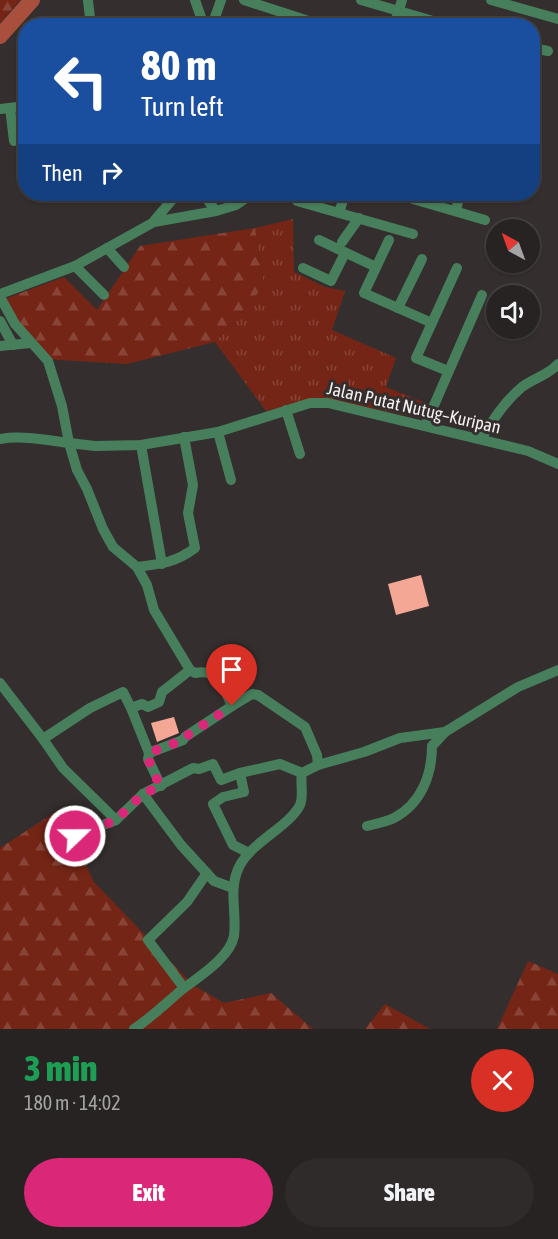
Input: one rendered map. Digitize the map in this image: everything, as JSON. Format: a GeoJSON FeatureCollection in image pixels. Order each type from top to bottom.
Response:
{"type":"FeatureCollection","features":[{"type":"Feature","properties":{"kind":"street"},"geometry":{"type":"LineString","coordinates":[[195,0],[201,18]]}},
{"type":"Feature","properties":{"kind":"street"},"geometry":{"type":"LineString","coordinates":[[215,18],[221,0]]}},
{"type":"Feature","properties":{"kind":"street"},"geometry":{"type":"LineString","coordinates":[[244,0],[299,18]]}},
{"type":"Feature","properties":{"kind":"street"},"geometry":{"type":"LineString","coordinates":[[361,0],[423,18]]}},
{"type":"Feature","properties":{"kind":"street"},"geometry":{"type":"LineString","coordinates":[[397,18],[402,0]]}},
{"type":"Feature","properties":{"kind":"street"},"geometry":{"type":"LineString","coordinates":[[491,0],[558,19]]}},
{"type":"Feature","properties":{"kind":"street"},"geometry":{"type":"LineString","coordinates":[[88,1],[90,18]]}},
{"type":"Feature","properties":{"kind":"street"},"geometry":{"type":"LineString","coordinates":[[540,50],[548,51]]}},
{"type":"Feature","properties":{"kind":"street"},"geometry":{"type":"LineString","coordinates":[[5,109],[14,141]]}},
{"type":"Feature","properties":{"kind":"street"},"geometry":{"type":"LineString","coordinates":[[154,222],[171,201]]}},
{"type":"Feature","properties":{"kind":"street"},"geometry":{"type":"LineString","coordinates":[[208,201],[216,211]]}},
{"type":"Feature","properties":{"kind":"street"},"geometry":{"type":"LineString","coordinates":[[232,706],[219,680],[212,673],[205,671],[195,673],[189,670],[154,610],[147,585],[137,567],[113,547],[77,470],[69,443],[63,406],[48,361],[15,324],[0,295],[75,266],[154,222],[216,211],[236,205],[241,201]]}},
{"type":"Feature","properties":{"kind":"street"},"geometry":{"type":"LineString","coordinates":[[297,201],[413,234]]}},
{"type":"Feature","properties":{"kind":"street"},"geometry":{"type":"LineString","coordinates":[[339,213],[343,201]]}},
{"type":"Feature","properties":{"kind":"street"},"geometry":{"type":"LineString","coordinates":[[422,201],[485,220]]}},
{"type":"Feature","properties":{"kind":"street"},"geometry":{"type":"LineString","coordinates":[[456,210],[458,201]]}},
{"type":"Feature","properties":{"kind":"street"},"geometry":{"type":"LineString","coordinates":[[303,268],[331,281],[359,218]]}},
{"type":"Feature","properties":{"kind":"street"},"geometry":{"type":"LineString","coordinates":[[319,240],[344,248],[375,267]]}},
{"type":"Feature","properties":{"kind":"street"},"geometry":{"type":"LineString","coordinates":[[389,240],[364,292],[432,323]]}},
{"type":"Feature","properties":{"kind":"street"},"geometry":{"type":"LineString","coordinates":[[106,248],[124,267]]}},
{"type":"Feature","properties":{"kind":"street"},"geometry":{"type":"LineString","coordinates":[[398,308],[422,259]]}},
{"type":"Feature","properties":{"kind":"street"},"geometry":{"type":"LineString","coordinates":[[75,266],[104,295]]}},
{"type":"Feature","properties":{"kind":"street"},"geometry":{"type":"LineString","coordinates":[[448,371],[416,358],[457,268]]}},
{"type":"Feature","properties":{"kind":"street"},"geometry":{"type":"LineString","coordinates":[[425,426],[482,296]]}},
{"type":"Feature","properties":{"kind":"street"},"geometry":{"type":"LineString","coordinates":[[0,321],[13,345]]}},
{"type":"Feature","properties":{"kind":"street"},"geometry":{"type":"LineString","coordinates":[[0,346],[31,343]]}},
{"type":"Feature","properties":{"kind":"street"},"geometry":{"type":"LineString","coordinates":[[481,439],[502,405],[524,386],[558,364]]}},
{"type":"Feature","properties":{"kind":"street","name":"Jalan Putat Nutug–Kuripan"},"geometry":{"type":"LineString","coordinates":[[0,439],[8,437],[95,446],[141,446],[218,432],[310,403],[328,403],[528,451],[558,464]]}},
{"type":"Feature","properties":{"kind":"street"},"geometry":{"type":"LineString","coordinates":[[286,410],[300,454]]}},
{"type":"Feature","properties":{"kind":"street"},"geometry":{"type":"LineString","coordinates":[[218,432],[231,480]]}},
{"type":"Feature","properties":{"kind":"street"},"geometry":{"type":"LineString","coordinates":[[137,567],[162,564],[182,558],[195,548],[188,513],[193,485],[184,437]]}},
{"type":"Feature","properties":{"kind":"street"},"geometry":{"type":"LineString","coordinates":[[141,446],[162,564]]}},
{"type":"Feature","properties":{"kind":"street"},"geometry":{"type":"LineString","coordinates":[[131,708],[142,704],[148,707],[159,702],[162,692],[189,670]]}},
{"type":"Feature","properties":{"kind":"street"},"geometry":{"type":"LineString","coordinates":[[367,826],[395,818],[414,802],[427,782],[432,762],[432,746],[445,732],[518,687],[558,670]]}},
{"type":"Feature","properties":{"kind":"street"},"geometry":{"type":"LineString","coordinates":[[0,683],[63,768],[116,820]]}},
{"type":"Feature","properties":{"kind":"street"},"geometry":{"type":"LineString","coordinates":[[43,739],[90,708],[123,692],[149,753],[148,759],[160,786]]}},
{"type":"Feature","properties":{"kind":"street"},"geometry":{"type":"LineString","coordinates":[[149,753],[183,740],[232,706],[252,694],[258,694],[305,728],[317,755],[318,765]]}},
{"type":"Feature","properties":{"kind":"street"},"geometry":{"type":"LineString","coordinates":[[134,1029],[210,969],[233,939],[235,923],[233,888],[239,866],[249,853],[293,814],[301,803],[300,781],[303,773],[318,765],[364,752],[400,738],[445,732]]}},
{"type":"Feature","properties":{"kind":"street"},"geometry":{"type":"LineString","coordinates":[[75,836],[116,820],[143,794],[193,768],[199,769],[213,765],[221,780],[280,764],[303,773]]}},
{"type":"Feature","properties":{"kind":"street"},"geometry":{"type":"LineString","coordinates":[[240,773],[244,792],[223,796],[213,804],[233,845],[249,853]]}},
{"type":"Feature","properties":{"kind":"street"},"geometry":{"type":"LineString","coordinates":[[143,794],[181,845],[214,881],[233,888]]}},
{"type":"Feature","properties":{"kind":"street"},"geometry":{"type":"LineString","coordinates":[[184,988],[148,940],[186,902],[207,873]]}},
{"type":"Feature","properties":{"kind":"green space"},"geometry":{"type":"Polygon","coordinates":[[[0,0],[20,0],[0,23],[0,0]]]}},
{"type":"Feature","properties":{"kind":"green space"},"geometry":{"type":"Polygon","coordinates":[[[293,219],[294,272],[325,287],[345,291],[332,330],[396,358],[386,387],[426,403],[419,418],[321,398],[266,411],[215,342],[264,286],[255,228],[293,219]]]}},
{"type":"Feature","properties":{"kind":"green space"},"geometry":{"type":"Polygon","coordinates":[[[255,228],[264,286],[215,342],[127,364],[42,359],[2,300],[64,277],[97,310],[140,246],[255,228]]]}},
{"type":"Feature","properties":{"kind":"green space"},"geometry":{"type":"Polygon","coordinates":[[[60,809],[94,882],[193,985],[224,1003],[271,993],[313,1029],[0,1029],[0,848],[60,809]]]}},
{"type":"Feature","properties":{"kind":"green space"},"geometry":{"type":"Polygon","coordinates":[[[528,961],[558,974],[558,1029],[497,1029],[528,961]]]}},
{"type":"Feature","properties":{"kind":"green space"},"geometry":{"type":"Polygon","coordinates":[[[385,1004],[430,1029],[365,1029],[385,1004]]]}},
{"type":"Feature","properties":{"kind":"building"},"geometry":{"type":"Polygon","coordinates":[[[421,575],[429,606],[396,615],[388,584],[421,575]]]}},
{"type":"Feature","properties":{"kind":"building"},"geometry":{"type":"Polygon","coordinates":[[[174,717],[179,733],[157,742],[151,723],[174,717]]]}},
{"type":"Feature","properties":{"kind":"waterway"},"geometry":{"type":"LineString","coordinates":[[0,36],[32,0]]}},
{"type":"Feature","properties":{"kind":"route"},"geometry":{"type":"LineString","coordinates":[[75,836],[116,820],[143,794],[160,786],[148,759],[149,753],[183,740],[232,706]]}}]}
